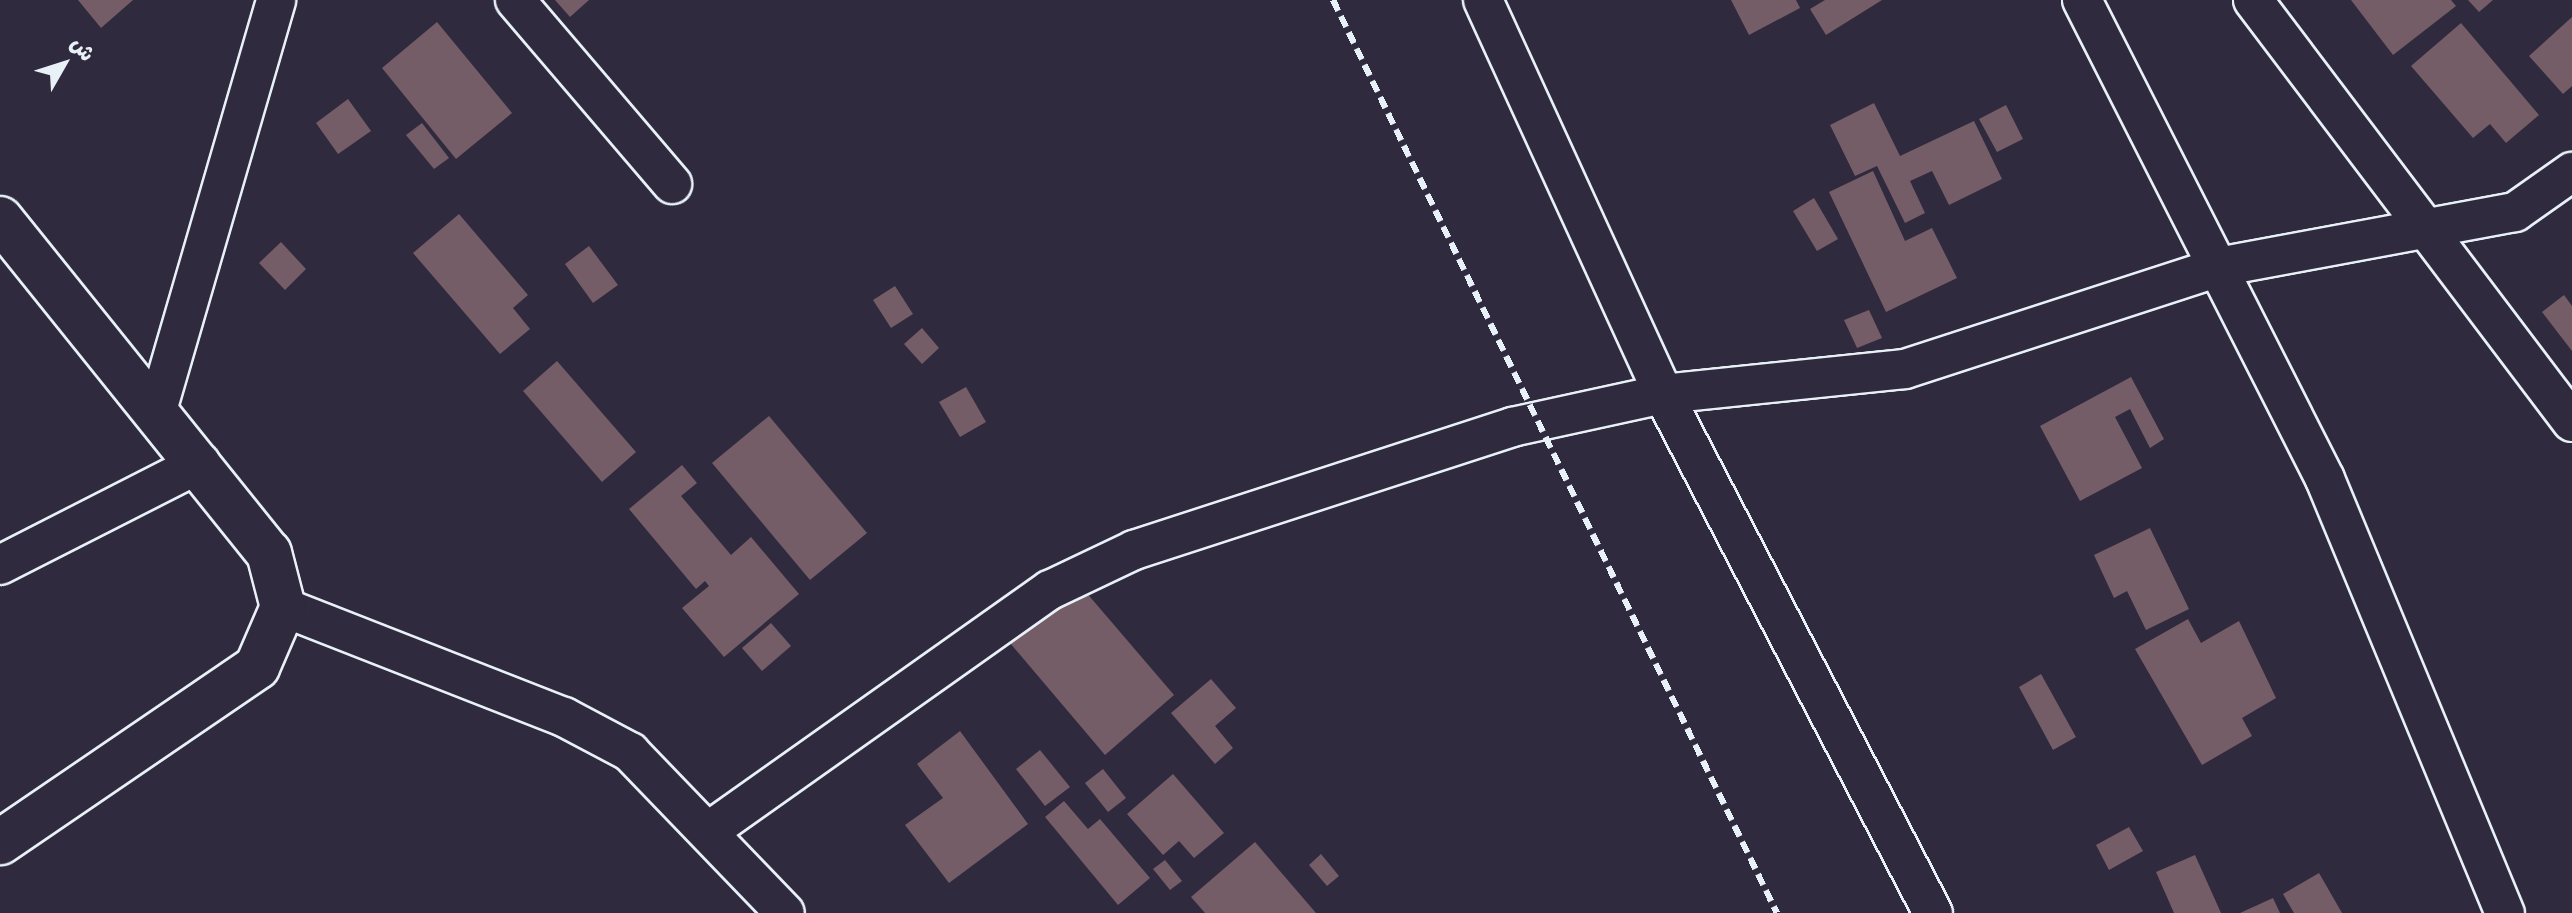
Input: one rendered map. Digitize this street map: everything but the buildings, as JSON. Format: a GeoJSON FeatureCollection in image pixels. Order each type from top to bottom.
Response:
{"type":"FeatureCollection","features":[{"type":"Feature","properties":{"kind":"street"},"geometry":{"type":"LineString","coordinates":[[158,407],[276,0]]}},
{"type":"Feature","properties":{"kind":"street"},"geometry":{"type":"LineString","coordinates":[[515,0],[672,184]]}},
{"type":"Feature","properties":{"kind":"street"},"geometry":{"type":"LineString","coordinates":[[1483,0],[1663,394],[1933,913]]}},
{"type":"Feature","properties":{"kind":"street"},"geometry":{"type":"LineString","coordinates":[[2253,0],[2572,422]]}},
{"type":"Feature","properties":{"kind":"street"},"geometry":{"type":"LineString","coordinates":[[2097,6],[2218,267],[2325,479],[2505,913]]}},
{"type":"Feature","properties":{"kind":"street"},"geometry":{"type":"LineString","coordinates":[[712,829],[1050,590],[1134,550],[1512,427],[1663,394],[1905,369],[2218,267],[2424,226],[2515,212],[2572,172]]}},
{"type":"Feature","properties":{"kind":"street"},"geometry":{"type":"LineString","coordinates":[[0,219],[158,407],[269,553],[283,607],[257,667],[0,842]]}},
{"type":"Feature","properties":{"kind":"street"},"geometry":{"type":"LineString","coordinates":[[0,565],[200,463]]}},
{"type":"Feature","properties":{"kind":"street"},"geometry":{"type":"LineString","coordinates":[[283,607],[577,724],[630,752],[712,829],[785,913]]}},
{"type":"Feature","properties":{"kind":"railway"},"geometry":{"type":"LineString","coordinates":[[1333,0],[1777,913]]}}]}
